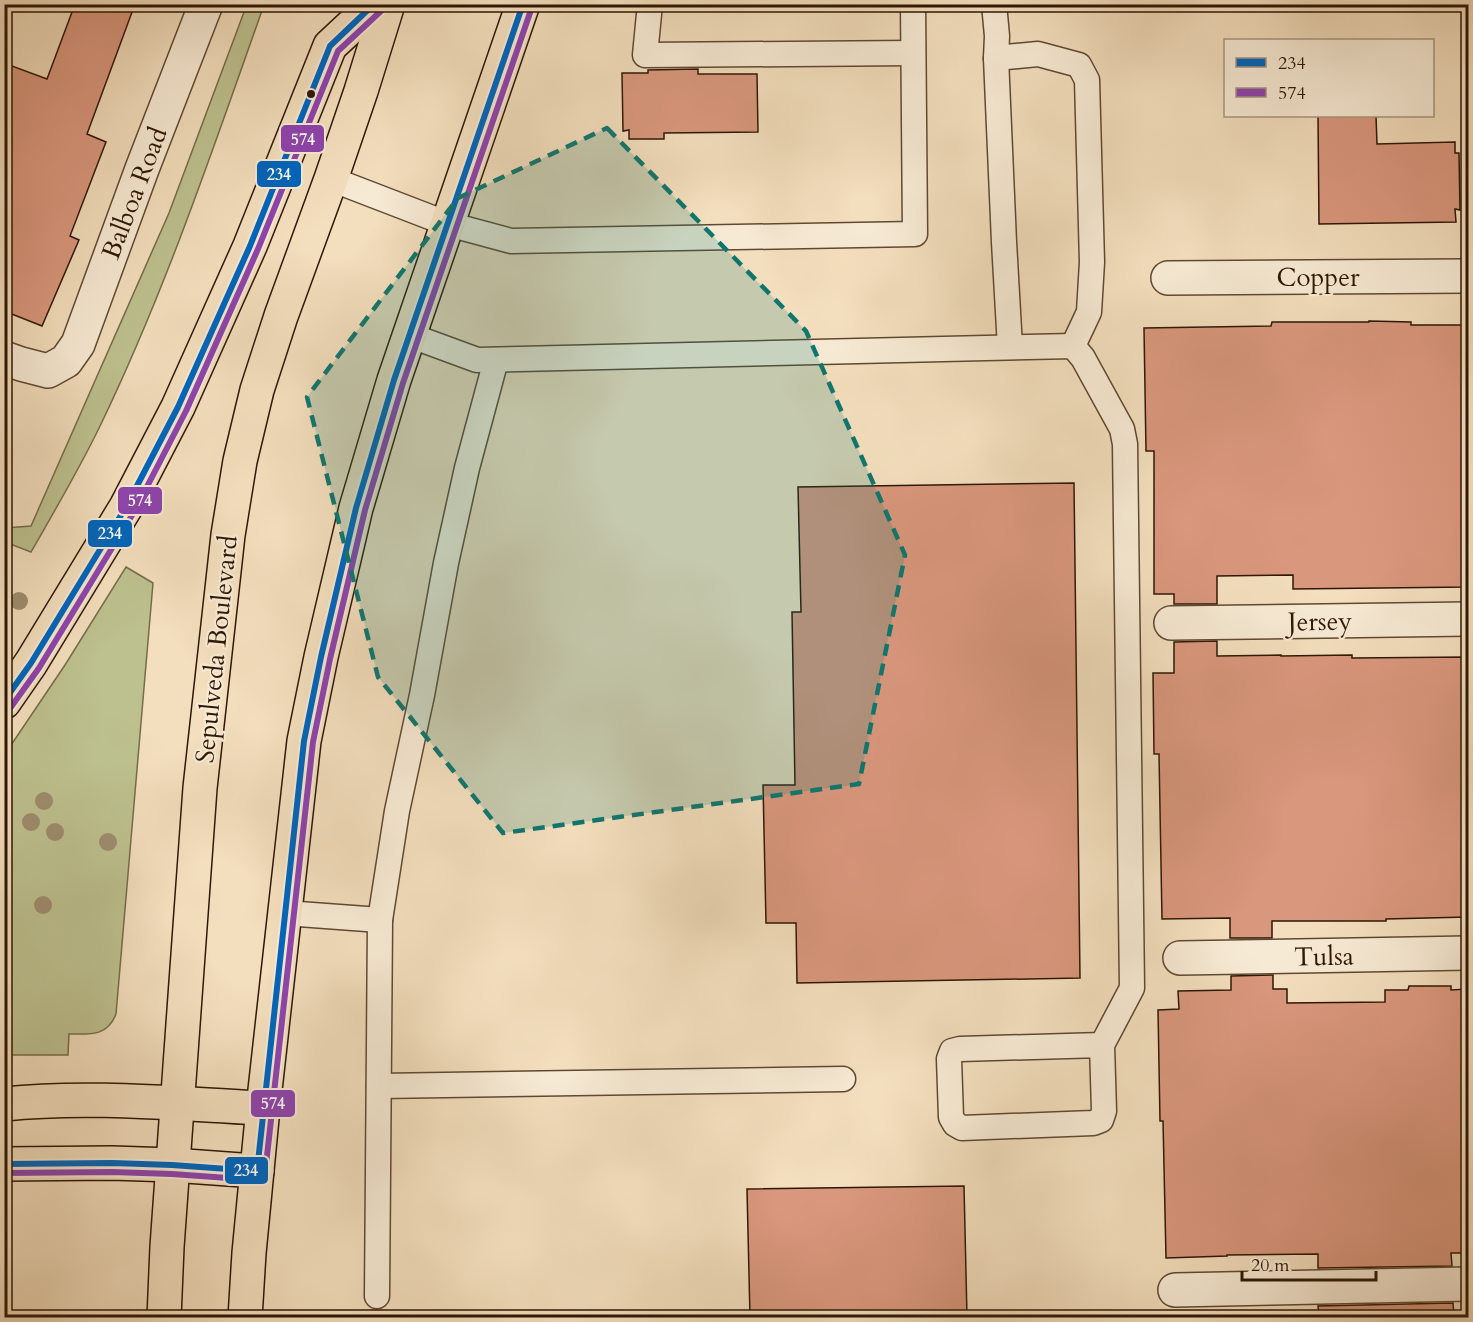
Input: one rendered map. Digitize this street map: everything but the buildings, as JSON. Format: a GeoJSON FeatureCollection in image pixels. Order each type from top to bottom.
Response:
{"type":"FeatureCollection","features":[{"type":"Feature","properties":{"kind":"main road"},"geometry":{"type":"LineString","coordinates":[[4,702],[31,663],[126,507],[178,407],[250,246],[330,46],[375,4]]}},
{"type":"Feature","properties":{"kind":"main road","name":"Sepulveda Boulevard"},"geometry":{"type":"LineString","coordinates":[[164,1317],[172,1165],[200,788],[228,535],[240,461],[257,390],[361,91],[387,4]]}},
{"type":"Feature","properties":{"kind":"main road"},"geometry":{"type":"LineString","coordinates":[[245,1317],[263,1108],[304,741],[321,657],[356,508],[394,380],[523,4]]}},
{"type":"Feature","properties":{"kind":"main road"},"geometry":{"type":"LineString","coordinates":[[4,1104],[104,1101],[263,1108]]}},
{"type":"Feature","properties":{"kind":"main road"},"geometry":{"type":"LineString","coordinates":[[4,1164],[172,1165],[257,1171]]}},
{"type":"Feature","properties":{"kind":"street","name":"Balboa Road"},"geometry":{"type":"LineString","coordinates":[[4,358],[48,371],[66,361],[78,344],[206,4]]}},
{"type":"Feature","properties":{"kind":"street","name":"Copper"},"geometry":{"type":"LineString","coordinates":[[1168,278],[1468,276]]}},
{"type":"Feature","properties":{"kind":"street","name":"Jersey"},"geometry":{"type":"LineString","coordinates":[[1170,622],[1468,619]]}},
{"type":"Feature","properties":{"kind":"street","name":"Tulsa"},"geometry":{"type":"LineString","coordinates":[[1180,958],[1468,953]]}},
{"type":"Feature","properties":{"kind":"street"},"geometry":{"type":"LineString","coordinates":[[1175,1290],[1468,1284]]}},
{"type":"Feature","properties":{"kind":"lane"},"geometry":{"type":"LineString","coordinates":[[650,4],[645,55],[914,53]]}},
{"type":"Feature","properties":{"kind":"lane"},"geometry":{"type":"LineString","coordinates":[[331,179],[448,224],[511,241],[915,234],[913,4]]}},
{"type":"Feature","properties":{"kind":"lane"},"geometry":{"type":"LineString","coordinates":[[994,4],[1003,230],[1011,347]]}},
{"type":"Feature","properties":{"kind":"lane"},"geometry":{"type":"LineString","coordinates":[[996,58],[1038,54],[1079,64],[1087,81],[1092,262],[1089,312],[1073,346]]}},
{"type":"Feature","properties":{"kind":"lane"},"geometry":{"type":"LineString","coordinates":[[409,335],[477,360],[1073,346]]}},
{"type":"Feature","properties":{"kind":"lane"},"geometry":{"type":"LineString","coordinates":[[1073,346],[1083,358],[1122,429],[1125,444],[1132,988],[1102,1045],[1104,1111],[1101,1120],[1093,1123],[962,1128],[955,1124],[951,1117],[948,1059],[952,1052],[960,1049],[1102,1045]]}},
{"type":"Feature","properties":{"kind":"lane"},"geometry":{"type":"LineString","coordinates":[[377,1296],[380,920],[397,811],[422,695],[446,563],[467,468],[496,360]]}},
{"type":"Feature","properties":{"kind":"lane"},"geometry":{"type":"LineString","coordinates":[[285,913],[380,920]]}},
{"type":"Feature","properties":{"kind":"lane"},"geometry":{"type":"LineString","coordinates":[[379,1086],[843,1079]]}},
{"type":"Feature","properties":{"kind":"highlighted area"},"geometry":{"type":"Polygon","coordinates":[[[607,128],[806,331],[905,555],[859,784],[503,833],[378,677],[307,397],[458,198],[607,128]]]}},
{"type":"Feature","properties":{"kind":"green space"},"geometry":{"type":"Polygon","coordinates":[[[247,4],[264,5],[188,217],[125,373],[85,457],[31,552],[5,542],[5,528],[31,526],[169,213],[247,4]]]}},
{"type":"Feature","properties":{"kind":"green space"},"geometry":{"type":"Polygon","coordinates":[[[126,567],[153,583],[116,1014],[108,1027],[97,1033],[69,1034],[68,1055],[5,1055],[5,754],[65,665],[126,567]]]}},
{"type":"Feature","properties":{"kind":"transit line","name":"234"},"geometry":{"type":"LineString","coordinates":[[4,701],[31,663],[126,507],[178,407],[250,246],[330,46],[374,4]]}},
{"type":"Feature","properties":{"kind":"transit line","name":"234"},"geometry":{"type":"LineString","coordinates":[[4,1164],[112,1163],[257,1171],[304,741],[321,657],[356,508],[394,380],[523,4]]}},
{"type":"Feature","properties":{"kind":"transit line","name":"574"},"geometry":{"type":"LineString","coordinates":[[4,1173],[112,1172],[257,1180],[265,1174],[313,742],[330,659],[365,510],[403,383],[532,7]]}},
{"type":"Feature","properties":{"kind":"transit line","name":"574"},"geometry":{"type":"LineString","coordinates":[[11,707],[39,668],[134,512],[186,411],[258,249],[338,51],[381,11]]}}]}
